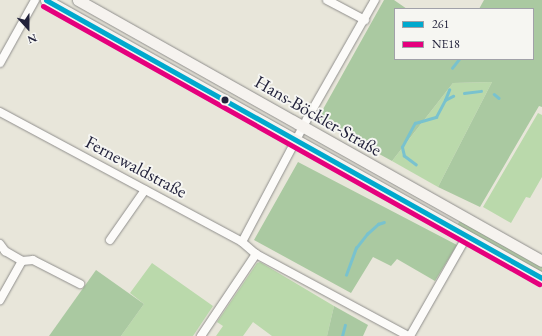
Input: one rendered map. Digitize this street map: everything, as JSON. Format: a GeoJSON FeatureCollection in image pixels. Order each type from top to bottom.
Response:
{"type":"FeatureCollection","features":[{"type":"Feature","properties":{"kind":"main road","name":"Hans-Böckler-Straße"},"geometry":{"type":"LineString","coordinates":[[46,0],[542,278]]}},
{"type":"Feature","properties":{"kind":"main road","name":"Hans-Böckler-Straße"},"geometry":{"type":"LineString","coordinates":[[78,0],[542,261]]}},
{"type":"Feature","properties":{"kind":"street"},"geometry":{"type":"LineString","coordinates":[[0,62],[35,0]]}},
{"type":"Feature","properties":{"kind":"street"},"geometry":{"type":"LineString","coordinates":[[327,0],[365,20]]}},
{"type":"Feature","properties":{"kind":"street"},"geometry":{"type":"LineString","coordinates":[[242,242],[303,127],[376,0]]}},
{"type":"Feature","properties":{"kind":"street","name":"Fernewaldstraße"},"geometry":{"type":"LineString","coordinates":[[0,112],[242,242],[256,254],[409,336]]}},
{"type":"Feature","properties":{"kind":"street"},"geometry":{"type":"LineString","coordinates":[[110,240],[145,190]]}},
{"type":"Feature","properties":{"kind":"street"},"geometry":{"type":"LineString","coordinates":[[409,336],[467,236]]}},
{"type":"Feature","properties":{"kind":"street"},"geometry":{"type":"LineString","coordinates":[[0,244],[5,251],[22,261],[33,260],[80,284]]}},
{"type":"Feature","properties":{"kind":"street"},"geometry":{"type":"LineString","coordinates":[[201,336],[256,254]]}},
{"type":"Feature","properties":{"kind":"street"},"geometry":{"type":"LineString","coordinates":[[0,300],[22,261]]}},
{"type":"Feature","properties":{"kind":"green space"},"geometry":{"type":"Polygon","coordinates":[[[384,0],[394,0],[406,8],[394,8],[394,60],[534,60],[534,8],[480,8],[484,0],[542,0],[542,107],[539,106],[480,207],[438,187],[492,82],[453,83],[392,161],[317,120],[384,0]]]}},
{"type":"Feature","properties":{"kind":"green space"},"geometry":{"type":"Polygon","coordinates":[[[492,82],[438,187],[392,161],[453,83],[492,82]]]}},
{"type":"Feature","properties":{"kind":"green space"},"geometry":{"type":"Polygon","coordinates":[[[538,113],[542,115],[542,177],[530,198],[526,197],[511,223],[483,207],[538,113]]]}},
{"type":"Feature","properties":{"kind":"green space"},"geometry":{"type":"Polygon","coordinates":[[[298,162],[457,245],[435,281],[397,259],[391,266],[373,257],[351,293],[254,240],[298,162]]]}},
{"type":"Feature","properties":{"kind":"green space"},"geometry":{"type":"Polygon","coordinates":[[[461,219],[542,263],[542,275],[456,227],[461,219]]]}},
{"type":"Feature","properties":{"kind":"green space"},"geometry":{"type":"Polygon","coordinates":[[[260,262],[334,306],[327,336],[272,336],[253,322],[243,336],[216,336],[223,326],[217,322],[257,263],[260,262]]]}},
{"type":"Feature","properties":{"kind":"green space"},"geometry":{"type":"Polygon","coordinates":[[[152,263],[213,306],[193,336],[121,336],[144,304],[130,293],[152,263]]]}},
{"type":"Feature","properties":{"kind":"green space"},"geometry":{"type":"Polygon","coordinates":[[[96,270],[144,304],[121,336],[49,336],[96,270]]]}},
{"type":"Feature","properties":{"kind":"green space"},"geometry":{"type":"Polygon","coordinates":[[[334,306],[368,325],[363,336],[327,336],[334,306]]]}},
{"type":"Feature","properties":{"kind":"waterway"},"geometry":{"type":"LineString","coordinates":[[452,68],[458,60]]}},
{"type":"Feature","properties":{"kind":"waterway"},"geometry":{"type":"LineString","coordinates":[[445,100],[449,90]]}},
{"type":"Feature","properties":{"kind":"waterway"},"geometry":{"type":"LineString","coordinates":[[464,93],[481,91]]}},
{"type":"Feature","properties":{"kind":"waterway"},"geometry":{"type":"LineString","coordinates":[[494,94],[499,98]]}},
{"type":"Feature","properties":{"kind":"waterway"},"geometry":{"type":"LineString","coordinates":[[416,165],[404,156],[402,147],[415,123],[436,117],[445,100],[453,96]]}},
{"type":"Feature","properties":{"kind":"waterway"},"geometry":{"type":"LineString","coordinates":[[346,275],[356,248],[367,234],[378,224],[384,222]]}},
{"type":"Feature","properties":{"kind":"waterway"},"geometry":{"type":"LineString","coordinates":[[342,336],[345,325]]}},
{"type":"Feature","properties":{"kind":"transit line","name":"261"},"geometry":{"type":"LineString","coordinates":[[46,0],[542,278]]}},
{"type":"Feature","properties":{"kind":"transit line","name":"NE18"},"geometry":{"type":"LineString","coordinates":[[43,6],[539,284]]}}]}
